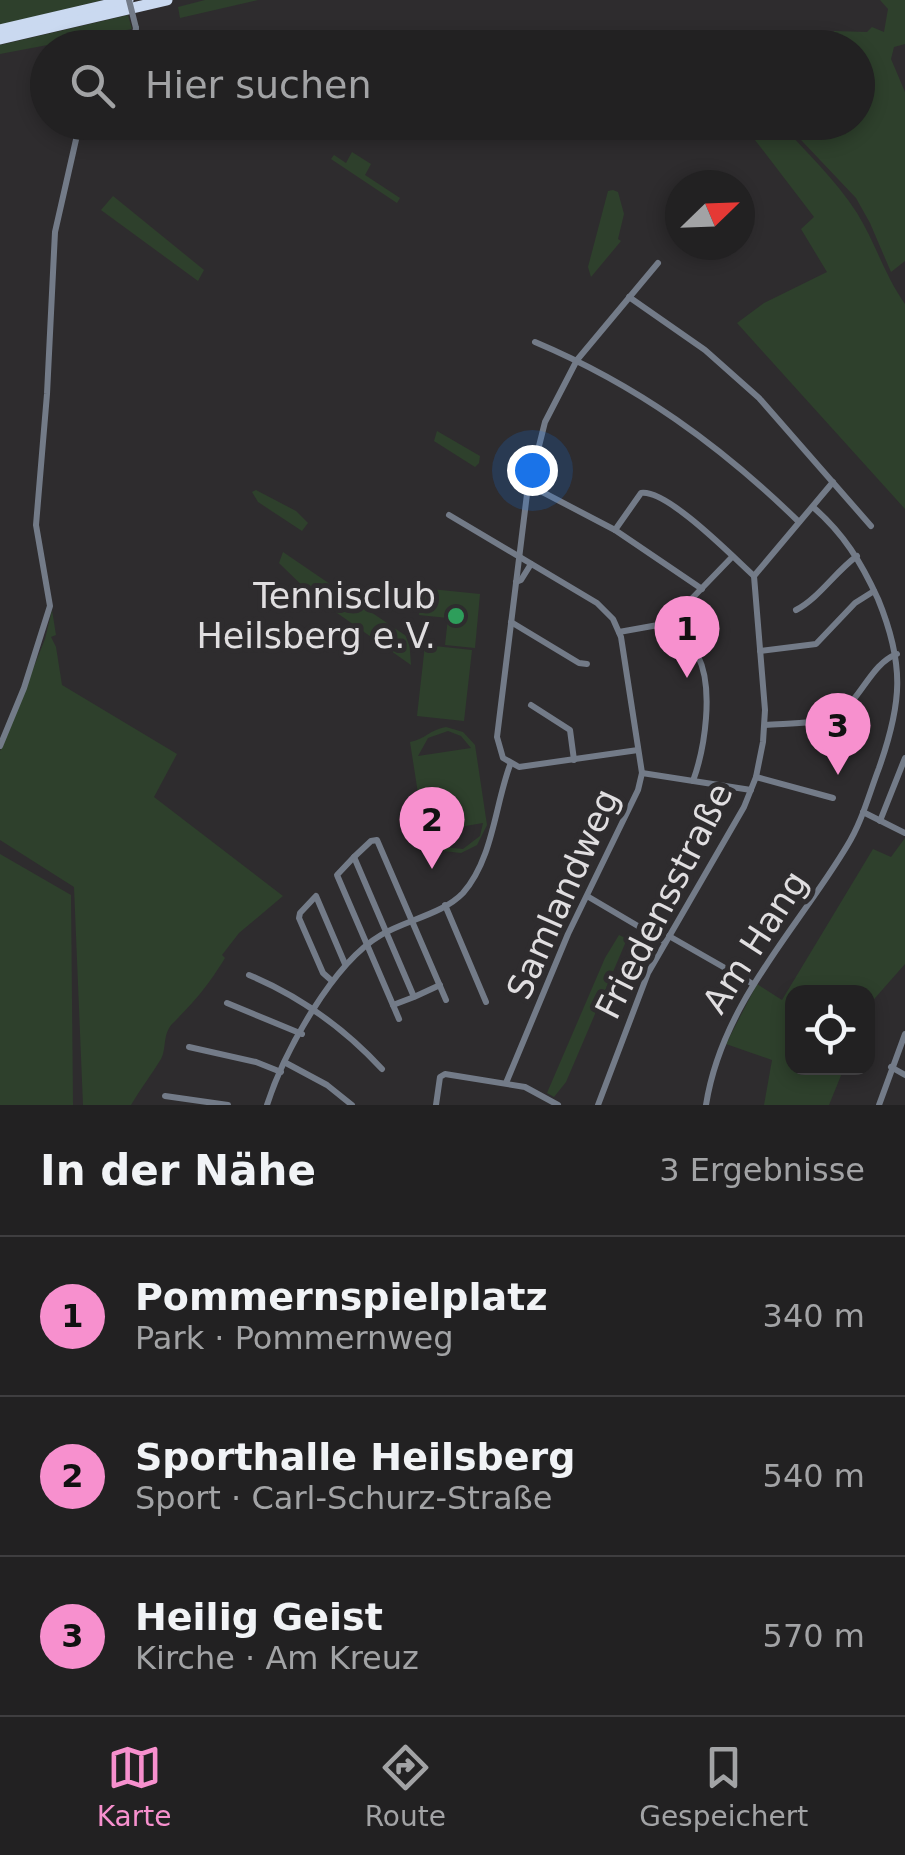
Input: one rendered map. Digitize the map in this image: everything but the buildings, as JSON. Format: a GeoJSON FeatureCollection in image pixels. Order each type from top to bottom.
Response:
{"type":"FeatureCollection","features":[{"type":"Feature","properties":{"kind":"highway"},"geometry":{"type":"LineString","coordinates":[[0,30],[129,0]]}},
{"type":"Feature","properties":{"kind":"highway"},"geometry":{"type":"LineString","coordinates":[[39,30],[167,0]]}},
{"type":"Feature","properties":{"kind":"highway"},"geometry":{"type":"LineString","coordinates":[[0,39],[30,32]]}},
{"type":"Feature","properties":{"kind":"street"},"geometry":{"type":"LineString","coordinates":[[129,0],[136,30]]}},
{"type":"Feature","properties":{"kind":"street"},"geometry":{"type":"LineString","coordinates":[[0,746],[24,688],[50,606],[36,525],[48,394],[55,232],[76,140]]}},
{"type":"Feature","properties":{"kind":"street"},"geometry":{"type":"LineString","coordinates":[[638,750],[524,768],[510,764],[499,751],[497,737],[528,485],[548,413],[577,360],[658,263]]}},
{"type":"Feature","properties":{"kind":"street"},"geometry":{"type":"LineString","coordinates":[[629,296],[698,344],[745,385],[872,526]]}},
{"type":"Feature","properties":{"kind":"street"},"geometry":{"type":"LineString","coordinates":[[536,342],[586,364],[688,426],[747,472],[800,522]]}},
{"type":"Feature","properties":{"kind":"street"},"geometry":{"type":"LineString","coordinates":[[614,530],[638,496],[647,491],[682,514],[754,576],[833,482]]}},
{"type":"Feature","properties":{"kind":"street"},"geometry":{"type":"LineString","coordinates":[[528,485],[614,530],[702,589]]}},
{"type":"Feature","properties":{"kind":"street","name":"Am Hang"},"geometry":{"type":"LineString","coordinates":[[706,1105],[722,1042],[753,984],[847,847],[896,716],[900,688],[897,654],[874,591],[839,531],[813,507]]}},
{"type":"Feature","properties":{"kind":"street"},"geometry":{"type":"LineString","coordinates":[[448,515],[597,603],[612,617],[620,632],[662,624],[681,611],[732,556]]}},
{"type":"Feature","properties":{"kind":"street"},"geometry":{"type":"LineString","coordinates":[[796,610],[810,602],[836,572],[857,556]]}},
{"type":"Feature","properties":{"kind":"street"},"geometry":{"type":"LineString","coordinates":[[516,582],[531,564]]}},
{"type":"Feature","properties":{"kind":"street","name":"Friedensstraße"},"geometry":{"type":"LineString","coordinates":[[598,1105],[630,1015],[756,777],[765,725],[754,576]]}},
{"type":"Feature","properties":{"kind":"street"},"geometry":{"type":"LineString","coordinates":[[760,651],[816,644],[855,603],[874,591]]}},
{"type":"Feature","properties":{"kind":"street"},"geometry":{"type":"LineString","coordinates":[[511,622],[587,664]]}},
{"type":"Feature","properties":{"kind":"street","name":"Samlandweg"},"geometry":{"type":"LineString","coordinates":[[506,1083],[586,896],[638,790],[642,774],[620,632]]}},
{"type":"Feature","properties":{"kind":"street"},"geometry":{"type":"LineString","coordinates":[[765,725],[832,716],[847,706],[887,658],[897,654]]}},
{"type":"Feature","properties":{"kind":"street"},"geometry":{"type":"LineString","coordinates":[[694,781],[706,732],[698,656]]}},
{"type":"Feature","properties":{"kind":"street"},"geometry":{"type":"LineString","coordinates":[[531,706],[567,726],[574,760]]}},
{"type":"Feature","properties":{"kind":"street"},"geometry":{"type":"LineString","coordinates":[[880,821],[905,758]]}},
{"type":"Feature","properties":{"kind":"street"},"geometry":{"type":"LineString","coordinates":[[268,1105],[314,1011],[346,964],[367,944],[445,905],[467,888],[496,822],[497,802],[510,764]]}},
{"type":"Feature","properties":{"kind":"street"},"geometry":{"type":"LineString","coordinates":[[642,774],[751,790]]}},
{"type":"Feature","properties":{"kind":"street"},"geometry":{"type":"LineString","coordinates":[[756,777],[833,798]]}},
{"type":"Feature","properties":{"kind":"street"},"geometry":{"type":"LineString","coordinates":[[862,812],[905,833]]}},
{"type":"Feature","properties":{"kind":"street"},"geometry":{"type":"LineString","coordinates":[[398,1019],[338,875],[371,841],[377,840],[446,1000]]}},
{"type":"Feature","properties":{"kind":"street"},"geometry":{"type":"LineString","coordinates":[[354,858],[414,996]]}},
{"type":"Feature","properties":{"kind":"street"},"geometry":{"type":"LineString","coordinates":[[332,981],[323,973],[300,918],[316,896],[346,964]]}},
{"type":"Feature","properties":{"kind":"street"},"geometry":{"type":"LineString","coordinates":[[586,896],[753,984]]}},
{"type":"Feature","properties":{"kind":"street"},"geometry":{"type":"LineString","coordinates":[[445,905],[486,1002]]}},
{"type":"Feature","properties":{"kind":"street"},"geometry":{"type":"LineString","coordinates":[[249,975],[314,1011],[346,1034],[382,1069]]}},
{"type":"Feature","properties":{"kind":"street"},"geometry":{"type":"LineString","coordinates":[[393,1006],[440,985]]}},
{"type":"Feature","properties":{"kind":"street"},"geometry":{"type":"LineString","coordinates":[[228,1003],[302,1034]]}},
{"type":"Feature","properties":{"kind":"street"},"geometry":{"type":"LineString","coordinates":[[879,1105],[905,1034]]}},
{"type":"Feature","properties":{"kind":"street"},"geometry":{"type":"LineString","coordinates":[[189,1047],[256,1062],[281,1072]]}},
{"type":"Feature","properties":{"kind":"street"},"geometry":{"type":"LineString","coordinates":[[286,1063],[327,1085],[352,1105]]}},
{"type":"Feature","properties":{"kind":"street"},"geometry":{"type":"LineString","coordinates":[[892,1067],[905,1075]]}},
{"type":"Feature","properties":{"kind":"street"},"geometry":{"type":"LineString","coordinates":[[436,1105],[440,1077],[445,1074],[506,1083],[537,1092],[558,1105]]}},
{"type":"Feature","properties":{"kind":"street"},"geometry":{"type":"LineString","coordinates":[[165,1096],[228,1105]]}},
{"type":"Feature","properties":{"kind":"green space"},"geometry":{"type":"Polygon","coordinates":[[[0,0],[103,0],[0,25],[0,0]]]}},
{"type":"Feature","properties":{"kind":"green space"},"geometry":{"type":"Polygon","coordinates":[[[205,0],[258,0],[180,18],[178,7],[205,0]]]}},
{"type":"Feature","properties":{"kind":"green space"},"geometry":{"type":"Polygon","coordinates":[[[880,0],[905,0],[905,44],[894,47],[891,59],[905,92],[905,261],[891,272],[856,198],[801,140],[875,140],[875,30],[869,30],[872,27],[884,32],[888,9],[880,0]]]}},
{"type":"Feature","properties":{"kind":"green space"},"geometry":{"type":"Polygon","coordinates":[[[128,15],[132,29],[127,30],[64,30],[128,15]]]}},
{"type":"Feature","properties":{"kind":"green space"},"geometry":{"type":"Polygon","coordinates":[[[30,38],[30,48],[0,54],[0,45],[30,38]]]}},
{"type":"Feature","properties":{"kind":"green space"},"geometry":{"type":"Polygon","coordinates":[[[755,140],[795,140],[857,213],[905,304],[905,509],[737,323],[764,303],[827,272],[801,229],[814,217],[755,140]]]}},
{"type":"Feature","properties":{"kind":"green space"},"geometry":{"type":"Polygon","coordinates":[[[352,152],[371,164],[365,175],[400,198],[397,203],[331,159],[334,155],[346,163],[352,152]]]}},
{"type":"Feature","properties":{"kind":"green space"},"geometry":{"type":"Polygon","coordinates":[[[608,191],[618,192],[624,214],[618,239],[621,241],[591,277],[588,267],[608,191]]]}},
{"type":"Feature","properties":{"kind":"green space"},"geometry":{"type":"Polygon","coordinates":[[[113,196],[204,270],[198,281],[101,210],[113,196]]]}},
{"type":"Feature","properties":{"kind":"green space"},"geometry":{"type":"Polygon","coordinates":[[[437,431],[480,456],[479,463],[475,467],[434,441],[437,431]]]}},
{"type":"Feature","properties":{"kind":"green space"},"geometry":{"type":"Polygon","coordinates":[[[256,490],[296,511],[308,523],[302,531],[258,502],[252,492],[256,490]]]}},
{"type":"Feature","properties":{"kind":"green space"},"geometry":{"type":"Polygon","coordinates":[[[283,552],[409,638],[411,665],[313,596],[279,563],[283,552]]]}},
{"type":"Feature","properties":{"kind":"green space","name":"Tennisclub Heilsberg e.V."},"geometry":{"type":"Polygon","coordinates":[[[421,588],[480,594],[475,648],[445,645],[448,618],[419,615],[421,588]]]}},
{"type":"Feature","properties":{"kind":"green space"},"geometry":{"type":"Polygon","coordinates":[[[52,610],[56,635],[51,637],[62,685],[177,754],[154,797],[283,896],[239,933],[222,955],[225,958],[207,985],[170,1027],[161,1059],[131,1105],[83,1105],[74,887],[0,840],[0,751],[45,639],[52,610]]]}},
{"type":"Feature","properties":{"kind":"green space"},"geometry":{"type":"Polygon","coordinates":[[[425,645],[472,650],[464,721],[417,716],[425,645]]]}},
{"type":"Feature","properties":{"kind":"green space"},"geometry":{"type":"Polygon","coordinates":[[[441,728],[463,732],[475,745],[487,825],[477,845],[461,853],[443,851],[425,838],[410,742],[441,728]],[[448,731],[428,738],[418,756],[471,748],[461,736],[448,731]],[[483,823],[430,832],[443,847],[463,849],[480,836],[483,823]]]}},
{"type":"Feature","properties":{"kind":"green space"},"geometry":{"type":"Polygon","coordinates":[[[905,838],[905,964],[875,998],[875,985],[791,985],[873,849],[891,857],[905,838]]]}},
{"type":"Feature","properties":{"kind":"green space"},"geometry":{"type":"Polygon","coordinates":[[[0,854],[71,895],[73,1105],[0,1105],[0,854]]]}},
{"type":"Feature","properties":{"kind":"green space"},"geometry":{"type":"Polygon","coordinates":[[[619,935],[627,939],[566,1082],[554,1097],[547,1093],[605,958],[619,935]]]}},
{"type":"Feature","properties":{"kind":"green space"},"geometry":{"type":"Polygon","coordinates":[[[757,984],[782,1000],[785,995],[785,1075],[841,1075],[829,1105],[764,1105],[772,1060],[726,1044],[757,984]]]}},
{"type":"Feature","properties":{"kind":"place","name":"Tennisclub Heilsberg e.V."},"geometry":{"type":"Point","coordinates":[456,616]}},
{"type":"Feature","properties":{"kind":"place","name":"Pommernspielplatz"},"geometry":{"type":"Point","coordinates":[687,678]}},
{"type":"Feature","properties":{"kind":"place","name":"Heilig Geist"},"geometry":{"type":"Point","coordinates":[838,775]}},
{"type":"Feature","properties":{"kind":"place","name":"Sporthalle Heilsberg"},"geometry":{"type":"Point","coordinates":[432,869]}}]}
